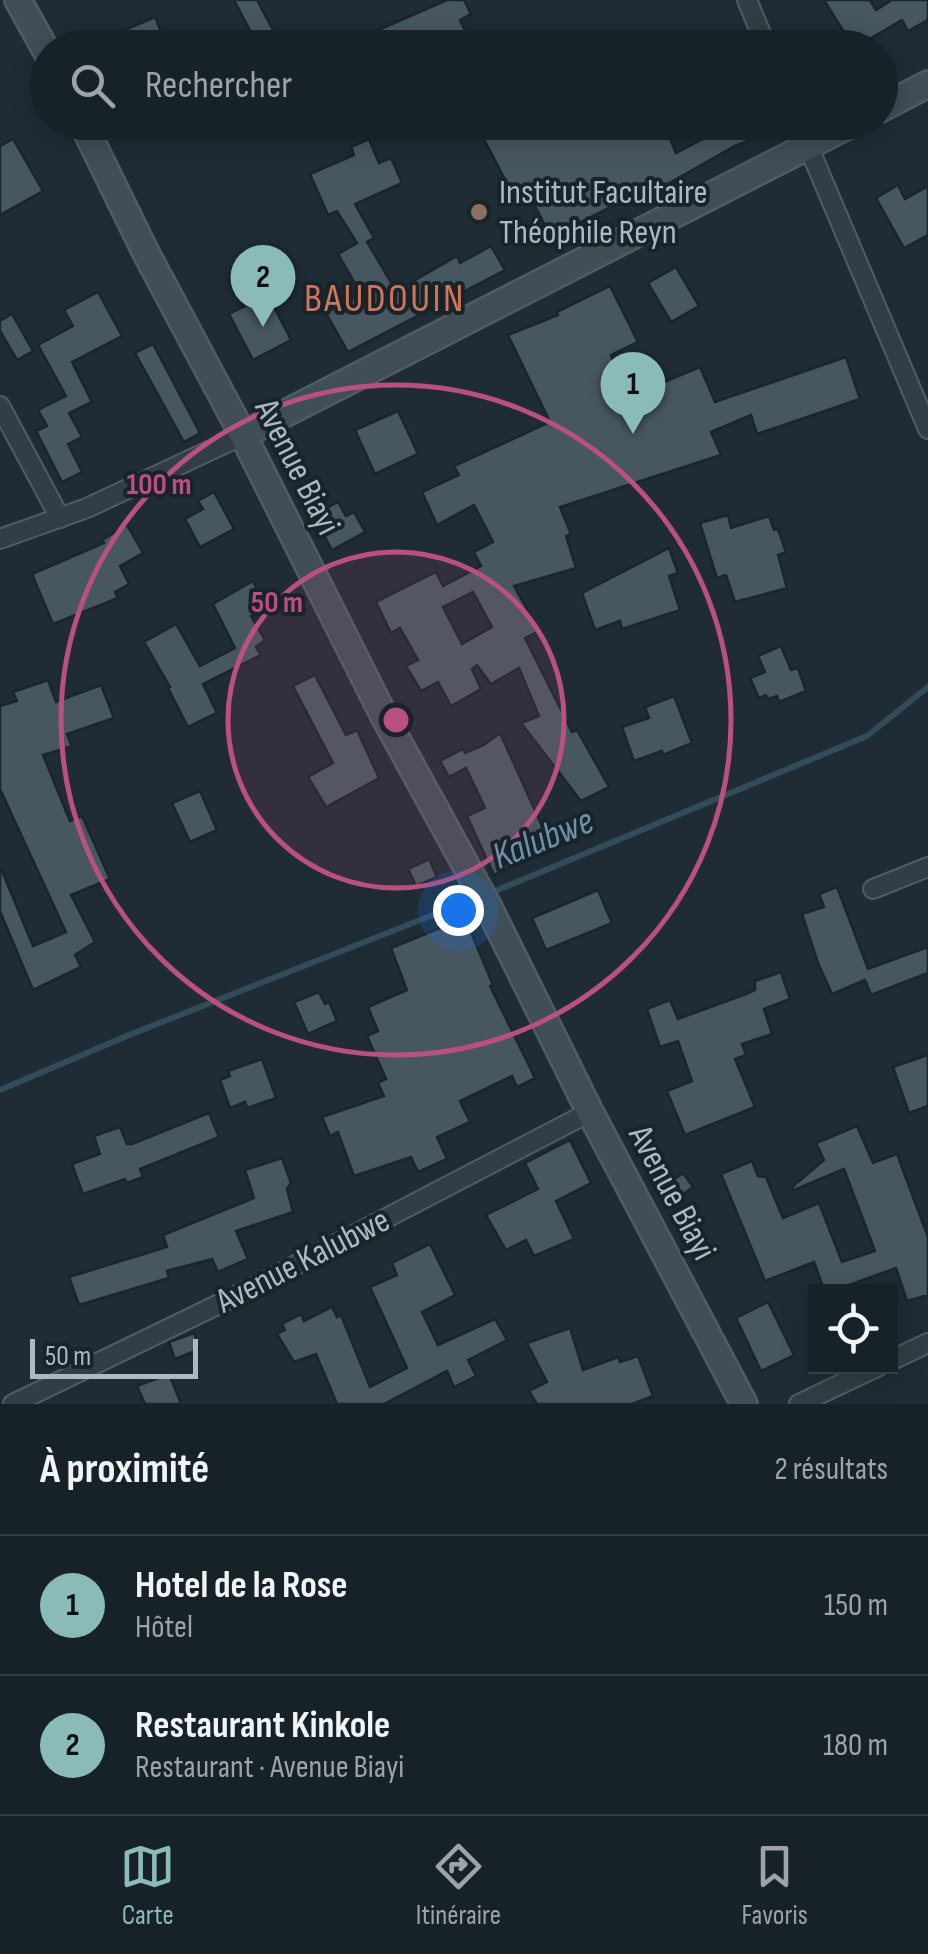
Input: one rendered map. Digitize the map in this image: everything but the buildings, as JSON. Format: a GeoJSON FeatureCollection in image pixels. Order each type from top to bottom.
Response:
{"type":"FeatureCollection","features":[{"type":"Feature","properties":{"kind":"street"},"geometry":{"type":"LineString","coordinates":[[18,0],[35,30]]}},
{"type":"Feature","properties":{"kind":"street"},"geometry":{"type":"LineString","coordinates":[[747,0],[760,30]]}},
{"type":"Feature","properties":{"kind":"street"},"geometry":{"type":"LineString","coordinates":[[898,100],[928,84]]}},
{"type":"Feature","properties":{"kind":"street","name":"Avenue Biayi"},"geometry":{"type":"LineString","coordinates":[[91,140],[384,716],[485,900],[590,1112],[744,1404]]}},
{"type":"Feature","properties":{"kind":"street"},"geometry":{"type":"LineString","coordinates":[[805,140],[928,430]]}},
{"type":"Feature","properties":{"kind":"street"},"geometry":{"type":"LineString","coordinates":[[0,539],[60,518],[243,434],[821,140]]}},
{"type":"Feature","properties":{"kind":"street"},"geometry":{"type":"LineString","coordinates":[[0,406],[60,518]]}},
{"type":"Feature","properties":{"kind":"street"},"geometry":{"type":"LineString","coordinates":[[873,889],[928,868]]}},
{"type":"Feature","properties":{"kind":"street","name":"Avenue Kalubwe"},"geometry":{"type":"LineString","coordinates":[[13,1404],[250,1288],[590,1112]]}},
{"type":"Feature","properties":{"kind":"street"},"geometry":{"type":"LineString","coordinates":[[898,1357],[928,1343]]}},
{"type":"Feature","properties":{"kind":"street"},"geometry":{"type":"LineString","coordinates":[[799,1404],[862,1374]]}},
{"type":"Feature","properties":{"kind":"waterway","name":"Kalubwe"},"geometry":{"type":"LineString","coordinates":[[488,894],[867,736],[928,687]]}},
{"type":"Feature","properties":{"kind":"waterway","name":"Kalubwe"},"geometry":{"type":"LineString","coordinates":[[0,1090],[476,898]]}},
{"type":"Feature","properties":{"kind":"place","name":"Institut Facultaire Théophile Reyn"},"geometry":{"type":"Point","coordinates":[479,212]}},
{"type":"Feature","properties":{"kind":"place","name":"Restaurant Kinkole"},"geometry":{"type":"Point","coordinates":[263,327]}},
{"type":"Feature","properties":{"kind":"place","name":"Hotel de la Rose"},"geometry":{"type":"Point","coordinates":[633,434]}},
{"type":"Feature","properties":{"kind":"district","name":"BAUDOUIN"},"geometry":{"type":"Point","coordinates":[385,299]}}]}
